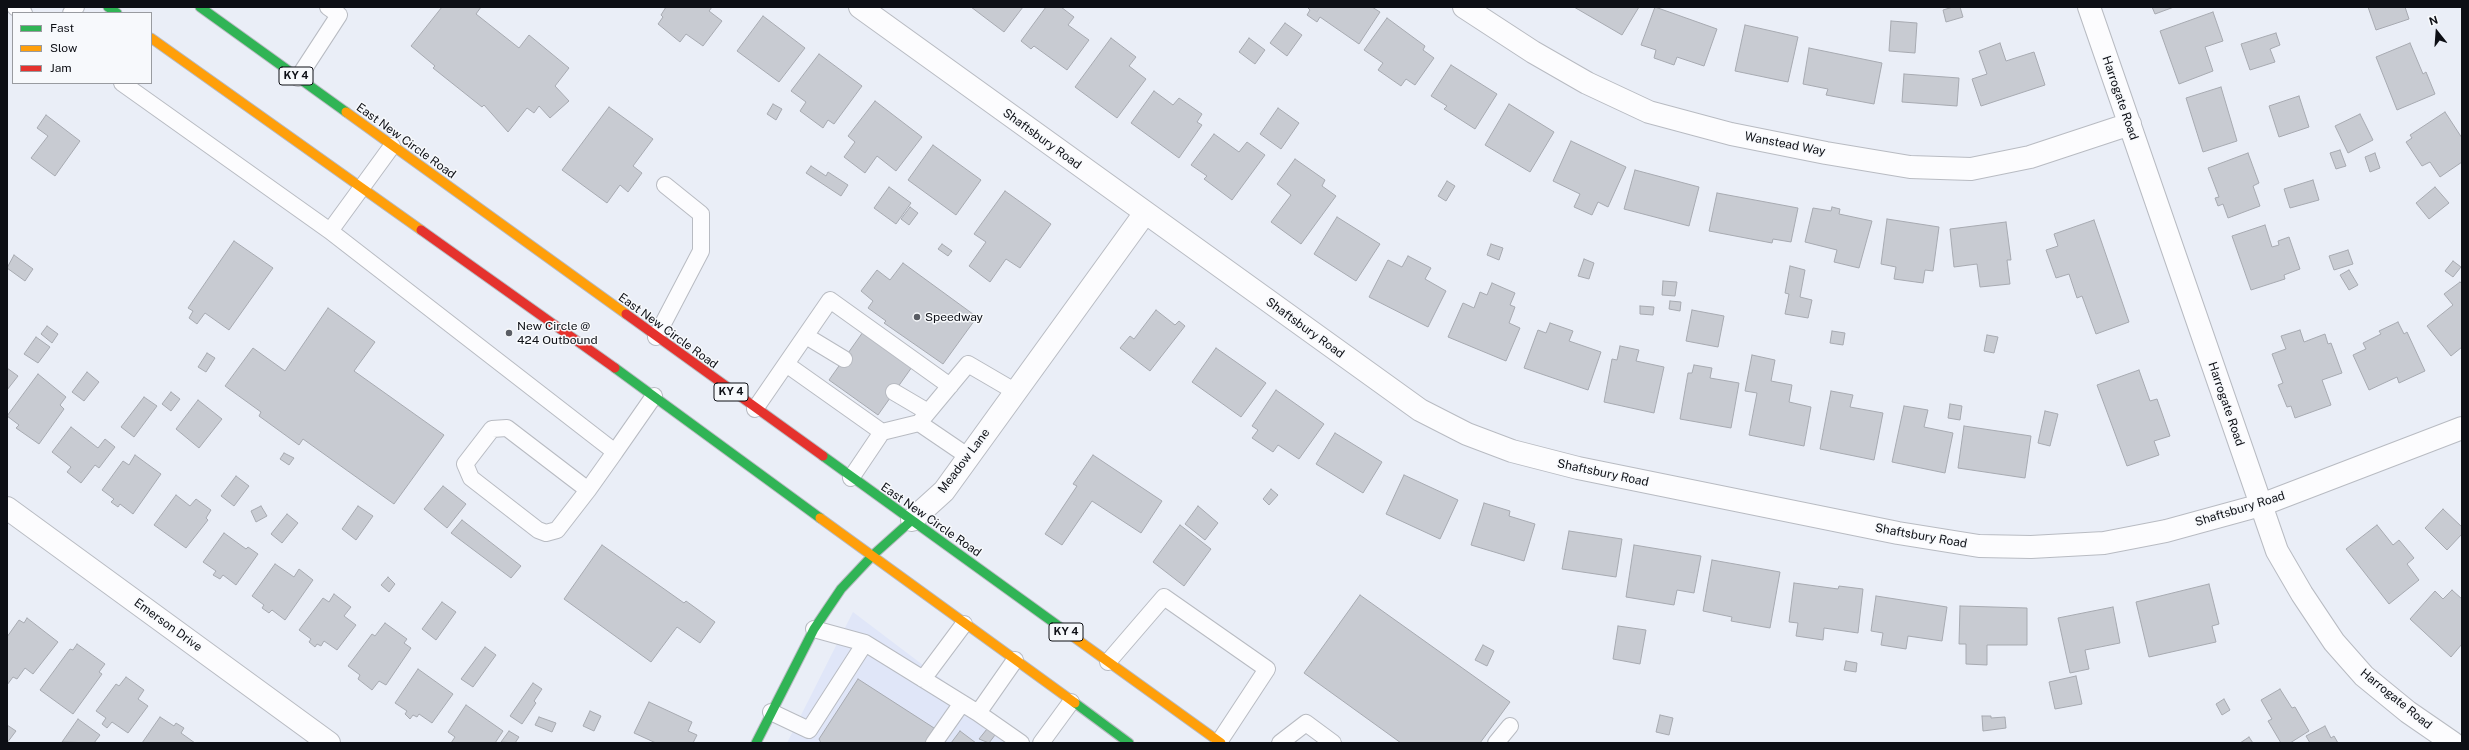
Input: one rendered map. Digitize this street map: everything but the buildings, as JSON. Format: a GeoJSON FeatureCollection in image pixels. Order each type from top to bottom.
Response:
{"type":"FeatureCollection","features":[{"type":"Feature","properties":{"kind":"main road","name":"East New Circle Road"},"geometry":{"type":"LineString","coordinates":[[200,7],[755,409],[912,520],[1220,743]]}},
{"type":"Feature","properties":{"kind":"main road"},"geometry":{"type":"LineString","coordinates":[[152,39],[654,396],[964,624],[1129,743]]}},
{"type":"Feature","properties":{"kind":"main road","name":"Meadow Lane"},"geometry":{"type":"LineString","coordinates":[[756,743],[814,629],[841,589],[872,555],[912,520]]}},
{"type":"Feature","properties":{"kind":"street","name":"Shaftsbury Road"},"geometry":{"type":"LineString","coordinates":[[860,7],[1420,410],[1467,434],[1512,451],[1586,470],[1898,533],[1979,546],[2031,547],[2104,543],[2166,531],[2261,504],[2462,428]]}},
{"type":"Feature","properties":{"kind":"street","name":"Wanstead Way"},"geometry":{"type":"LineString","coordinates":[[1464,7],[1533,52],[1587,82],[1649,112],[1731,134],[1910,167],[1971,169],[2030,157],[2130,124]]}},
{"type":"Feature","properties":{"kind":"street","name":"Harrogate Road"},"geometry":{"type":"LineString","coordinates":[[2089,7],[2277,551],[2302,594],[2334,642],[2364,676],[2408,712],[2451,742]]}},
{"type":"Feature","properties":{"kind":"street","name":"Meadow Lane"},"geometry":{"type":"LineString","coordinates":[[912,520],[944,491],[1145,213]]}},
{"type":"Feature","properties":{"kind":"street","name":"Emerson Drive"},"geometry":{"type":"LineString","coordinates":[[7,508],[327,742]]}},
{"type":"Feature","properties":{"kind":"lane"},"geometry":{"type":"LineString","coordinates":[[298,78],[337,10]]}},
{"type":"Feature","properties":{"kind":"lane"},"geometry":{"type":"LineString","coordinates":[[123,84],[330,232],[615,452]]}},
{"type":"Feature","properties":{"kind":"lane"},"geometry":{"type":"LineString","coordinates":[[330,232],[392,146]]}},
{"type":"Feature","properties":{"kind":"lane"},"geometry":{"type":"LineString","coordinates":[[656,337],[701,251],[701,214],[665,185]]}},
{"type":"Feature","properties":{"kind":"lane"},"geometry":{"type":"LineString","coordinates":[[755,409],[830,300],[885,344],[950,386]]}},
{"type":"Feature","properties":{"kind":"lane"},"geometry":{"type":"LineString","coordinates":[[806,336],[844,358]]}},
{"type":"Feature","properties":{"kind":"lane"},"geometry":{"type":"LineString","coordinates":[[786,364],[847,400],[882,432]]}},
{"type":"Feature","properties":{"kind":"lane"},"geometry":{"type":"LineString","coordinates":[[851,478],[882,432],[924,418],[968,364],[1016,392]]}},
{"type":"Feature","properties":{"kind":"lane"},"geometry":{"type":"LineString","coordinates":[[894,392],[969,457]]}},
{"type":"Feature","properties":{"kind":"lane"},"geometry":{"type":"LineString","coordinates":[[588,490],[507,428],[492,430],[465,464],[471,478],[538,530],[546,533],[557,530],[588,490],[654,396]]}},
{"type":"Feature","properties":{"kind":"lane"},"geometry":{"type":"LineString","coordinates":[[1108,662],[1164,597],[1267,668],[1220,743]]}},
{"type":"Feature","properties":{"kind":"lane"},"geometry":{"type":"LineString","coordinates":[[923,679],[964,624]]}},
{"type":"Feature","properties":{"kind":"lane"},"geometry":{"type":"LineString","coordinates":[[814,629],[865,644],[978,713],[1020,743]]}},
{"type":"Feature","properties":{"kind":"lane"},"geometry":{"type":"LineString","coordinates":[[771,712],[808,737],[865,644]]}},
{"type":"Feature","properties":{"kind":"lane"},"geometry":{"type":"LineString","coordinates":[[978,713],[1015,660]]}},
{"type":"Feature","properties":{"kind":"lane"},"geometry":{"type":"LineString","coordinates":[[1041,743],[1071,702]]}},
{"type":"Feature","properties":{"kind":"lane"},"geometry":{"type":"LineString","coordinates":[[934,743],[962,703]]}},
{"type":"Feature","properties":{"kind":"lane"},"geometry":{"type":"LineString","coordinates":[[1280,743],[1306,723],[1333,743]]}},
{"type":"Feature","properties":{"kind":"lane"},"geometry":{"type":"LineString","coordinates":[[1496,743],[1510,726]]}},
{"type":"Feature","properties":{"kind":"shaded area"},"geometry":{"type":"Polygon","coordinates":[[[853,612],[1026,743],[787,743],[853,612]]]}},
{"type":"Feature","properties":{"kind":"traffic: fast"},"geometry":{"type":"LineString","coordinates":[[108,7],[116,12]]}},
{"type":"Feature","properties":{"kind":"traffic: fast"},"geometry":{"type":"LineString","coordinates":[[200,7],[346,112]]}},
{"type":"Feature","properties":{"kind":"traffic: fast"},"geometry":{"type":"LineString","coordinates":[[615,368],[820,518]]}},
{"type":"Feature","properties":{"kind":"traffic: fast"},"geometry":{"type":"LineString","coordinates":[[823,456],[1064,630]]}},
{"type":"Feature","properties":{"kind":"traffic: fast"},"geometry":{"type":"LineString","coordinates":[[756,743],[814,629],[841,589],[873,555],[912,520]]}},
{"type":"Feature","properties":{"kind":"traffic: fast"},"geometry":{"type":"LineString","coordinates":[[1075,703],[1129,743]]}},
{"type":"Feature","properties":{"kind":"traffic: slow"},"geometry":{"type":"LineString","coordinates":[[152,39],[421,230]]}},
{"type":"Feature","properties":{"kind":"traffic: slow"},"geometry":{"type":"LineString","coordinates":[[346,112],[626,314]]}},
{"type":"Feature","properties":{"kind":"traffic: slow"},"geometry":{"type":"LineString","coordinates":[[820,518],[1075,703]]}},
{"type":"Feature","properties":{"kind":"traffic: slow"},"geometry":{"type":"LineString","coordinates":[[1064,630],[1221,743]]}},
{"type":"Feature","properties":{"kind":"traffic: jam"},"geometry":{"type":"LineString","coordinates":[[421,230],[615,368]]}},
{"type":"Feature","properties":{"kind":"traffic: jam"},"geometry":{"type":"LineString","coordinates":[[626,314],[823,456]]}},
{"type":"Feature","properties":{"kind":"place","name":"Speedway"},"geometry":{"type":"Point","coordinates":[917,317]}},
{"type":"Feature","properties":{"kind":"place","name":"New Circle @ 424 Outbound"},"geometry":{"type":"Point","coordinates":[509,333]}}]}
